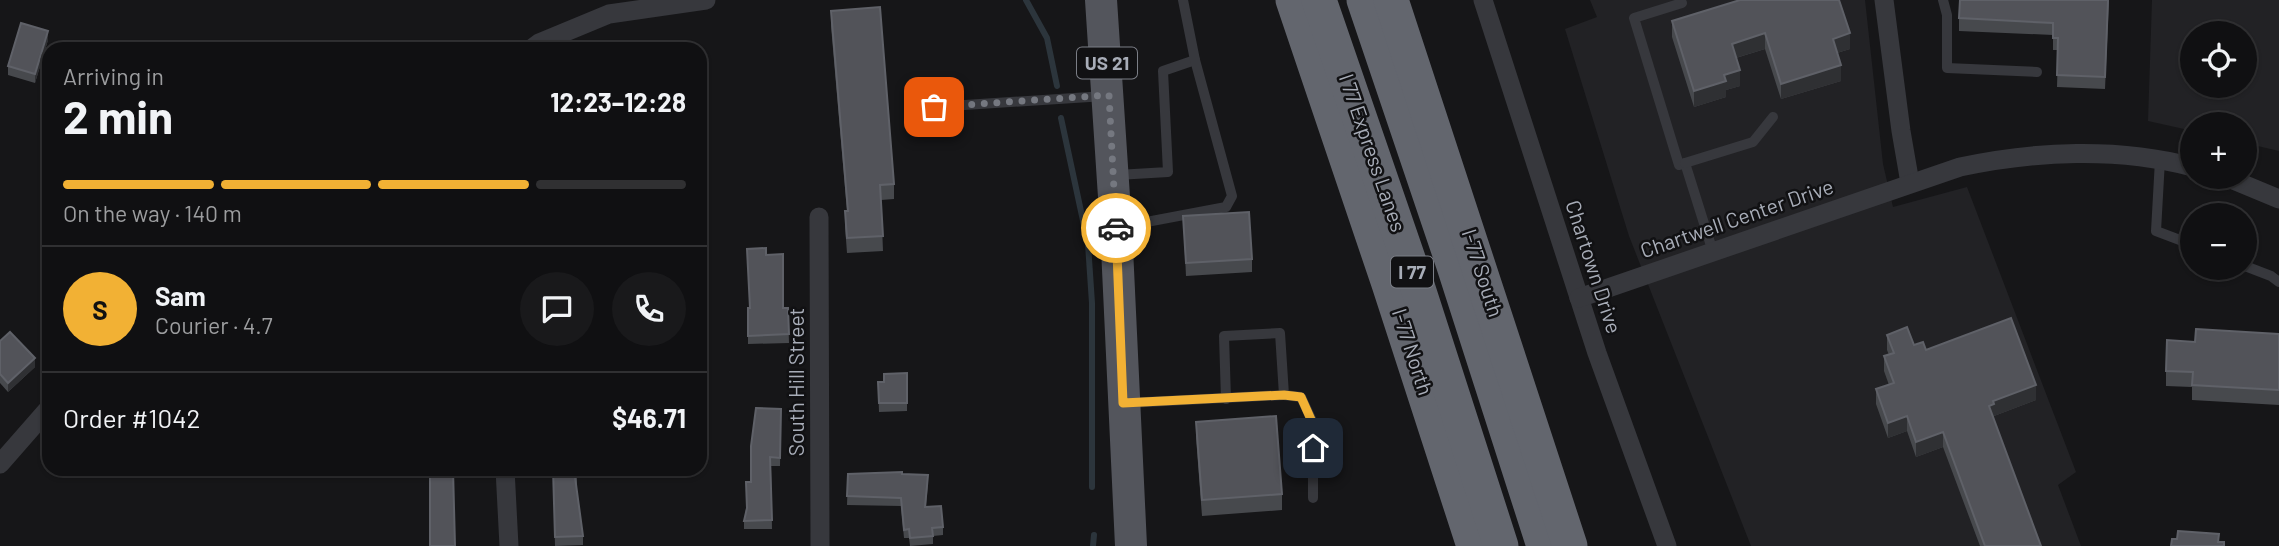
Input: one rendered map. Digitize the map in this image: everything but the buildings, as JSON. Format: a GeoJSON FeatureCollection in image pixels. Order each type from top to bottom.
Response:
{"type":"FeatureCollection","features":[{"type":"Feature","properties":{"kind":"highway","name":"I-77 North"},"geometry":{"type":"LineString","coordinates":[[1293,0],[1474,546]]}},
{"type":"Feature","properties":{"kind":"highway","name":"I 77 Express Lanes"},"geometry":{"type":"LineString","coordinates":[[1320,0],[1501,546]]}},
{"type":"Feature","properties":{"kind":"highway","name":"I 77 Express Lanes"},"geometry":{"type":"LineString","coordinates":[[1364,0],[1544,546]]}},
{"type":"Feature","properties":{"kind":"highway","name":"I-77 South"},"geometry":{"type":"LineString","coordinates":[[1391,0],[1570,546]]}},
{"type":"Feature","properties":{"kind":"highway"},"geometry":{"type":"LineString","coordinates":[[1444,453],[1464,546]]}},
{"type":"Feature","properties":{"kind":"main road","name":"US 21"},"geometry":{"type":"LineString","coordinates":[[1101,0],[1109,95],[1130,546]]}},
{"type":"Feature","properties":{"kind":"street"},"geometry":{"type":"LineString","coordinates":[[542,42],[608,14],[706,0]]}},
{"type":"Feature","properties":{"kind":"street","name":"Chartown Drive"},"geometry":{"type":"LineString","coordinates":[[1483,0],[1579,298],[1667,546]]}},
{"type":"Feature","properties":{"kind":"street"},"geometry":{"type":"LineString","coordinates":[[1885,0],[1899,118],[1910,183]]}},
{"type":"Feature","properties":{"kind":"street","name":"Chartwell Center Drive"},"geometry":{"type":"LineString","coordinates":[[1579,298],[1960,167],[2015,158],[2073,153],[2160,160],[2180,164]]}},
{"type":"Feature","properties":{"kind":"street"},"geometry":{"type":"LineString","coordinates":[[2255,189],[2279,199]]}},
{"type":"Feature","properties":{"kind":"street","name":"South Hill Street"},"geometry":{"type":"LineString","coordinates":[[819,217],[820,546]]}},
{"type":"Feature","properties":{"kind":"street"},"geometry":{"type":"LineString","coordinates":[[0,464],[42,416]]}},
{"type":"Feature","properties":{"kind":"street"},"geometry":{"type":"LineString","coordinates":[[505,476],[509,546]]}},
{"type":"Feature","properties":{"kind":"lane"},"geometry":{"type":"LineString","coordinates":[[1116,228],[1226,206],[1232,196],[1195,60],[1183,0]]}},
{"type":"Feature","properties":{"kind":"lane"},"geometry":{"type":"LineString","coordinates":[[1943,0],[1947,15],[1947,68],[2037,72]]}},
{"type":"Feature","properties":{"kind":"lane"},"geometry":{"type":"LineString","coordinates":[[1682,3],[1634,18],[1679,165],[1753,142],[1773,117]]}},
{"type":"Feature","properties":{"kind":"lane"},"geometry":{"type":"LineString","coordinates":[[1113,176],[1168,172],[1163,71],[1195,60]]}},
{"type":"Feature","properties":{"kind":"lane"},"geometry":{"type":"LineString","coordinates":[[934,107],[1109,95]]}},
{"type":"Feature","properties":{"kind":"lane"},"geometry":{"type":"LineString","coordinates":[[2160,160],[2156,231],[2180,241]]}},
{"type":"Feature","properties":{"kind":"lane"},"geometry":{"type":"LineString","coordinates":[[1685,163],[1713,252]]}},
{"type":"Feature","properties":{"kind":"lane"},"geometry":{"type":"LineString","coordinates":[[2257,271],[2279,282]]}},
{"type":"Feature","properties":{"kind":"lane"},"geometry":{"type":"LineString","coordinates":[[1226,399],[1224,336],[1280,333],[1284,395]]}},
{"type":"Feature","properties":{"kind":"lane"},"geometry":{"type":"LineString","coordinates":[[1123,403],[1284,395],[1301,397],[1313,424],[1313,498]]}},
{"type":"Feature","properties":{"kind":"shaded area"},"geometry":{"type":"Polygon","coordinates":[[[1590,0],[1865,0],[1883,164],[1893,207],[1967,187],[2076,472],[2058,485],[2081,546],[1751,546],[1629,236],[1565,29],[1597,17],[1590,0]]]}},
{"type":"Feature","properties":{"kind":"shaded area"},"geometry":{"type":"Polygon","coordinates":[[[2152,0],[2279,0],[2279,151],[2257,146],[2257,112],[2180,112],[2180,128],[2148,121],[2152,0]]]}},
{"type":"Feature","properties":{"kind":"waterway"},"geometry":{"type":"LineString","coordinates":[[1026,0],[1047,38],[1057,86]]}},
{"type":"Feature","properties":{"kind":"waterway"},"geometry":{"type":"LineString","coordinates":[[1061,118],[1088,244],[1092,303],[1092,487]]}},
{"type":"Feature","properties":{"kind":"waterway"},"geometry":{"type":"LineString","coordinates":[[1093,546],[1094,535]]}},
{"type":"Feature","properties":{"kind":"way so far"},"geometry":{"type":"LineString","coordinates":[[934,107],[1109,95],[1116,228]]}},
{"type":"Feature","properties":{"kind":"route"},"geometry":{"type":"LineString","coordinates":[[1116,228],[1123,403],[1284,395],[1301,397],[1313,424],[1313,448]]}}]}
